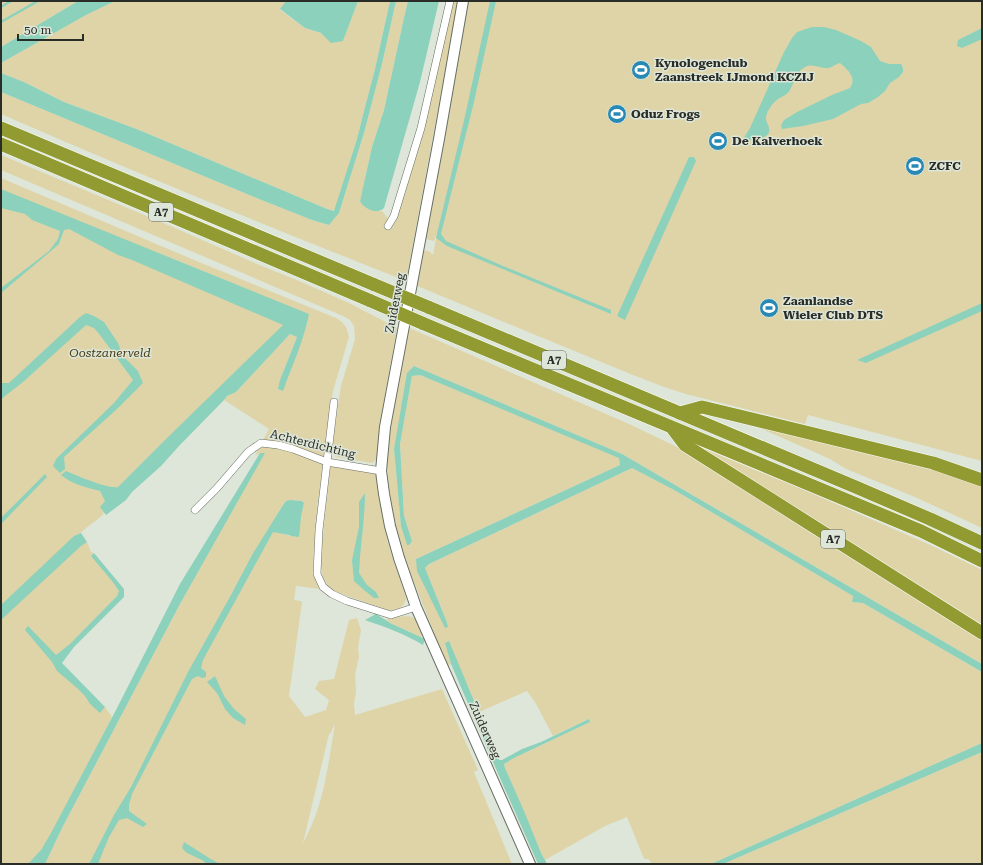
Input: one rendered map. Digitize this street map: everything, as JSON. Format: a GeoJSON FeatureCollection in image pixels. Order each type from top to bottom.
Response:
{"type":"FeatureCollection","features":[{"type":"Feature","properties":{"kind":"highway","name":"A7"},"geometry":{"type":"LineString","coordinates":[[1,128],[866,491],[982,543]]}},
{"type":"Feature","properties":{"kind":"highway","name":"A7"},"geometry":{"type":"LineString","coordinates":[[1,144],[422,323],[921,531],[982,561]]}},
{"type":"Feature","properties":{"kind":"highway"},"geometry":{"type":"LineString","coordinates":[[680,413],[702,407],[933,463],[982,480]]}},
{"type":"Feature","properties":{"kind":"highway","name":"A7"},"geometry":{"type":"LineString","coordinates":[[672,427],[685,445],[982,633]]}},
{"type":"Feature","properties":{"kind":"street"},"geometry":{"type":"LineString","coordinates":[[388,226],[394,216],[421,128],[450,1]]}},
{"type":"Feature","properties":{"kind":"street","name":"Zuiderweg"},"geometry":{"type":"LineString","coordinates":[[463,1],[385,426],[382,471],[384,494],[390,526],[398,558],[416,607],[530,864]]}},
{"type":"Feature","properties":{"kind":"street"},"geometry":{"type":"LineString","coordinates":[[334,402],[319,530],[317,574],[323,587],[332,594],[347,601],[391,615],[416,607]]}},
{"type":"Feature","properties":{"kind":"street","name":"Achterdichting"},"geometry":{"type":"LineString","coordinates":[[195,510],[217,488],[248,452],[261,443],[293,449],[327,462],[382,471]]}},
{"type":"Feature","properties":{"kind":"green space"},"geometry":{"type":"Polygon","coordinates":[[[1,1],[78,1],[1,47],[1,1]]]}},
{"type":"Feature","properties":{"kind":"green space"},"geometry":{"type":"Polygon","coordinates":[[[115,1],[286,1],[280,10],[305,28],[343,41],[358,1],[390,1],[375,69],[357,139],[335,211],[327,209],[139,130],[64,102],[24,82],[1,73],[1,63],[86,15],[115,1]]]}},
{"type":"Feature","properties":{"kind":"green space"},"geometry":{"type":"Polygon","coordinates":[[[396,1],[408,1],[384,110],[372,147],[360,201],[372,210],[382,211],[393,225],[453,1],[458,1],[406,281],[152,179],[1,114],[1,92],[259,199],[312,220],[329,225],[339,213],[364,133],[382,64],[396,1]]]}},
{"type":"Feature","properties":{"kind":"green space","name":"De Kalverhoek"},"geometry":{"type":"Polygon","coordinates":[[[465,1],[982,1],[982,461],[808,415],[805,424],[686,394],[633,375],[415,285],[421,253],[425,250],[433,255],[437,233],[434,241],[426,239],[424,236],[465,1]]]}},
{"type":"Feature","properties":{"kind":"green space"},"geometry":{"type":"Polygon","coordinates":[[[1,155],[299,281],[349,303],[397,328],[382,412],[377,459],[372,463],[337,457],[332,451],[341,386],[355,339],[354,326],[350,320],[1,170],[1,155]]]}},
{"type":"Feature","properties":{"kind":"green space","name":"Oostzanerveld"},"geometry":{"type":"Polygon","coordinates":[[[1,178],[194,260],[336,318],[346,327],[349,337],[333,391],[318,500],[313,564],[315,578],[320,586],[320,589],[296,586],[294,600],[302,602],[289,696],[305,717],[326,710],[329,700],[315,689],[319,681],[334,679],[349,620],[357,618],[361,630],[358,648],[359,657],[355,675],[355,715],[442,689],[478,770],[474,772],[512,864],[45,864],[62,828],[180,604],[264,453],[260,453],[255,456],[269,429],[224,400],[227,396],[236,392],[290,334],[297,337],[280,380],[308,322],[289,333],[103,512],[104,514],[80,533],[83,544],[87,542],[91,552],[94,553],[93,554],[121,590],[57,659],[96,702],[105,707],[112,717],[43,864],[1,864],[1,178]],[[286,501],[268,530],[291,536],[301,517],[304,503],[302,501],[286,501]],[[335,724],[329,734],[303,843],[321,800],[335,724]]]}},
{"type":"Feature","properties":{"kind":"green space"},"geometry":{"type":"Polygon","coordinates":[[[407,327],[629,424],[675,446],[813,531],[982,640],[982,664],[622,454],[414,366],[394,449],[401,526],[412,541],[404,516],[400,444],[412,376],[420,375],[619,457],[620,465],[416,559],[446,620],[425,568],[429,564],[632,468],[676,491],[853,596],[852,602],[863,603],[982,672],[982,743],[711,864],[652,864],[649,859],[644,859],[627,817],[605,826],[545,860],[504,764],[590,722],[589,719],[553,736],[535,702],[527,691],[479,712],[467,684],[445,643],[451,664],[447,666],[399,542],[392,515],[389,490],[387,462],[389,435],[407,327]]]}},
{"type":"Feature","properties":{"kind":"green space"},"geometry":{"type":"Polygon","coordinates":[[[746,422],[888,457],[982,484],[982,528],[915,497],[846,469],[830,459],[746,422]]]}},
{"type":"Feature","properties":{"kind":"green space"},"geometry":{"type":"Polygon","coordinates":[[[690,443],[811,493],[928,544],[982,570],[982,629],[690,443]]]}},
{"type":"Feature","properties":{"kind":"green space"},"geometry":{"type":"Polygon","coordinates":[[[333,465],[373,471],[376,475],[388,543],[406,598],[404,604],[400,608],[387,610],[336,592],[328,586],[323,578],[320,561],[330,469],[333,465]]]}},
{"type":"Feature","properties":{"kind":"green space"},"geometry":{"type":"Polygon","coordinates":[[[406,616],[418,621],[424,633],[421,637],[390,623],[386,619],[406,616]]]}},
{"type":"Feature","properties":{"kind":"green space"},"geometry":{"type":"Polygon","coordinates":[[[982,752],[982,864],[723,864],[982,752]]]}},
{"type":"Feature","properties":{"kind":"water"},"geometry":{"type":"Polygon","coordinates":[[[78,1],[115,1],[86,15],[1,63],[1,47],[78,1]]]}},
{"type":"Feature","properties":{"kind":"water"},"geometry":{"type":"Polygon","coordinates":[[[286,1],[358,1],[343,41],[331,43],[321,33],[305,28],[280,9],[286,1]]]}},
{"type":"Feature","properties":{"kind":"water"},"geometry":{"type":"Polygon","coordinates":[[[390,1],[396,1],[382,64],[364,133],[339,213],[329,225],[312,220],[259,199],[1,92],[1,73],[24,82],[64,102],[139,130],[334,211],[357,139],[375,69],[390,1]]]}},
{"type":"Feature","properties":{"kind":"water"},"geometry":{"type":"Polygon","coordinates":[[[408,1],[439,1],[420,82],[384,208],[374,211],[368,209],[360,201],[372,147],[384,110],[408,1]]]}},
{"type":"Feature","properties":{"kind":"water"},"geometry":{"type":"Polygon","coordinates":[[[490,1],[496,1],[474,102],[441,234],[446,241],[611,310],[611,314],[447,246],[436,238],[490,1]]]}},
{"type":"Feature","properties":{"kind":"water"},"geometry":{"type":"Polygon","coordinates":[[[812,27],[824,27],[836,30],[861,41],[871,47],[880,61],[889,64],[901,64],[903,72],[899,77],[890,83],[885,91],[868,103],[861,104],[833,119],[782,129],[781,125],[784,120],[832,95],[850,88],[853,81],[851,74],[840,63],[828,68],[813,66],[805,67],[797,75],[789,92],[776,100],[769,109],[766,117],[769,127],[768,134],[760,139],[742,141],[750,128],[784,52],[792,38],[797,32],[812,27]]]}},
{"type":"Feature","properties":{"kind":"water"},"geometry":{"type":"Polygon","coordinates":[[[982,28],[982,39],[962,48],[957,46],[958,40],[982,28]]]}},
{"type":"Feature","properties":{"kind":"water"},"geometry":{"type":"Polygon","coordinates":[[[689,157],[694,157],[696,161],[625,320],[617,316],[689,157]]]}},
{"type":"Feature","properties":{"kind":"water"},"geometry":{"type":"Polygon","coordinates":[[[1,189],[309,314],[301,343],[283,391],[278,389],[280,380],[297,337],[290,334],[236,392],[227,396],[161,466],[132,492],[126,500],[106,515],[100,507],[105,501],[100,491],[84,487],[61,475],[66,471],[100,484],[118,487],[283,325],[118,255],[69,229],[64,230],[59,244],[1,293],[1,288],[49,251],[58,239],[60,231],[32,220],[25,214],[1,208],[1,189]]]}},
{"type":"Feature","properties":{"kind":"water"},"geometry":{"type":"Polygon","coordinates":[[[982,303],[982,311],[866,363],[857,360],[982,303]]]}},
{"type":"Feature","properties":{"kind":"water"},"geometry":{"type":"Polygon","coordinates":[[[86,313],[104,322],[118,343],[123,356],[138,371],[143,383],[117,409],[64,457],[65,469],[60,473],[53,466],[56,459],[114,403],[133,380],[100,335],[94,328],[86,325],[1,400],[1,383],[9,383],[86,313]]]}},
{"type":"Feature","properties":{"kind":"water"},"geometry":{"type":"Polygon","coordinates":[[[414,366],[622,454],[982,664],[982,672],[863,603],[852,602],[853,596],[676,491],[632,468],[429,564],[425,568],[446,620],[448,627],[445,628],[417,571],[416,559],[620,465],[619,458],[420,375],[412,376],[400,444],[404,516],[412,541],[409,545],[407,545],[401,526],[394,449],[407,373],[414,366]]]}},
{"type":"Feature","properties":{"kind":"water"},"geometry":{"type":"Polygon","coordinates":[[[260,453],[265,453],[180,604],[62,828],[45,864],[28,864],[41,850],[51,833],[180,584],[260,453]]]}},
{"type":"Feature","properties":{"kind":"water"},"geometry":{"type":"Polygon","coordinates":[[[45,474],[47,477],[1,524],[1,518],[45,474]]]}},
{"type":"Feature","properties":{"kind":"water"},"geometry":{"type":"Polygon","coordinates":[[[365,493],[359,573],[367,585],[376,592],[379,598],[374,598],[354,581],[352,560],[359,527],[359,502],[365,493]]]}},
{"type":"Feature","properties":{"kind":"water"},"geometry":{"type":"Polygon","coordinates":[[[286,501],[302,501],[304,503],[299,537],[273,532],[203,660],[201,668],[206,672],[206,677],[202,678],[198,676],[192,679],[132,794],[129,811],[147,824],[143,827],[127,818],[119,820],[109,837],[98,864],[89,864],[114,815],[131,787],[188,672],[252,555],[283,505],[286,501]]]}},
{"type":"Feature","properties":{"kind":"water"},"geometry":{"type":"Polygon","coordinates":[[[81,533],[87,542],[1,620],[1,605],[74,536],[81,533]]]}},
{"type":"Feature","properties":{"kind":"water"},"geometry":{"type":"Polygon","coordinates":[[[94,553],[124,589],[124,597],[74,647],[62,663],[105,707],[100,713],[90,704],[77,688],[57,671],[52,662],[25,630],[28,626],[56,655],[70,644],[117,596],[119,591],[91,556],[94,553]]]}},
{"type":"Feature","properties":{"kind":"water"},"geometry":{"type":"Polygon","coordinates":[[[375,613],[390,623],[425,639],[423,645],[402,634],[365,620],[375,613]]]}},
{"type":"Feature","properties":{"kind":"water"},"geometry":{"type":"Polygon","coordinates":[[[449,641],[499,760],[502,760],[522,749],[541,742],[589,719],[590,722],[504,764],[547,864],[538,864],[500,778],[451,664],[445,643],[449,641]]]}},
{"type":"Feature","properties":{"kind":"water"},"geometry":{"type":"Polygon","coordinates":[[[215,676],[224,696],[234,709],[246,719],[245,725],[233,718],[225,709],[217,693],[207,682],[215,676]]]}},
{"type":"Feature","properties":{"kind":"water"},"geometry":{"type":"Polygon","coordinates":[[[982,743],[982,752],[723,864],[711,864],[982,743]]]}},
{"type":"Feature","properties":{"kind":"water"},"geometry":{"type":"Polygon","coordinates":[[[184,842],[220,864],[207,864],[187,853],[182,848],[184,842]]]}},
{"type":"Feature","properties":{"kind":"waterway"},"geometry":{"type":"LineString","coordinates":[[1,7],[11,1]]}},
{"type":"Feature","properties":{"kind":"waterway"},"geometry":{"type":"LineString","coordinates":[[1,22],[38,1]]}},
{"type":"Feature","properties":{"kind":"place","name":"Kynologenclub Zaanstreek IJmond KCZIJ"},"geometry":{"type":"Point","coordinates":[641,70]}},
{"type":"Feature","properties":{"kind":"place","name":"Oduz Frogs"},"geometry":{"type":"Point","coordinates":[617,114]}},
{"type":"Feature","properties":{"kind":"place","name":"De Kalverhoek"},"geometry":{"type":"Point","coordinates":[718,141]}},
{"type":"Feature","properties":{"kind":"place","name":"ZCFC"},"geometry":{"type":"Point","coordinates":[915,166]}},
{"type":"Feature","properties":{"kind":"place","name":"Zaanlandse Wieler Club DTS"},"geometry":{"type":"Point","coordinates":[769,308]}}]}
